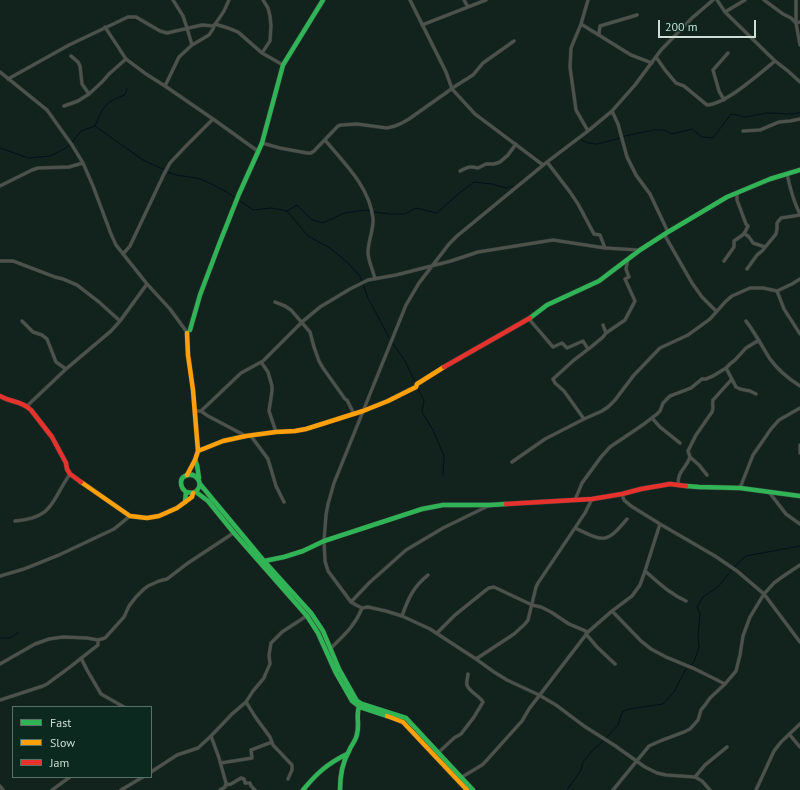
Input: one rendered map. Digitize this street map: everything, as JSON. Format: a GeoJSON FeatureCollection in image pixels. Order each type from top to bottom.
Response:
{"type":"FeatureCollection","features":[{"type":"Feature","properties":{"kind":"street"},"geometry":{"type":"LineString","coordinates":[[173,0],[183,16],[192,45]]}},
{"type":"Feature","properties":{"kind":"street"},"geometry":{"type":"LineString","coordinates":[[165,86],[179,58],[192,45],[208,35],[224,11],[229,0]]}},
{"type":"Feature","properties":{"kind":"street"},"geometry":{"type":"LineString","coordinates":[[262,52],[270,41],[271,26],[268,8],[263,0]]}},
{"type":"Feature","properties":{"kind":"street"},"geometry":{"type":"LineString","coordinates":[[410,0],[446,72],[452,89],[476,114],[543,165]]}},
{"type":"Feature","properties":{"kind":"street"},"geometry":{"type":"LineString","coordinates":[[464,0],[468,7]]}},
{"type":"Feature","properties":{"kind":"street"},"geometry":{"type":"LineString","coordinates":[[422,25],[486,0]]}},
{"type":"Feature","properties":{"kind":"street"},"geometry":{"type":"LineString","coordinates":[[588,0],[581,24],[571,48],[570,67],[576,110],[588,131]]}},
{"type":"Feature","properties":{"kind":"street"},"geometry":{"type":"LineString","coordinates":[[710,790],[702,781],[694,777],[666,775],[657,773],[645,767],[556,705],[507,680],[437,633],[402,616],[368,607],[362,608],[351,602],[326,567],[324,561],[324,541],[326,515],[334,483],[410,297],[419,282],[457,236],[546,162],[612,111],[635,85],[664,47],[692,18],[713,0]]}},
{"type":"Feature","properties":{"kind":"street"},"geometry":{"type":"LineString","coordinates":[[717,0],[725,12],[775,61],[800,82]]}},
{"type":"Feature","properties":{"kind":"street"},"geometry":{"type":"LineString","coordinates":[[725,12],[745,0]]}},
{"type":"Feature","properties":{"kind":"street"},"geometry":{"type":"LineString","coordinates":[[764,0],[796,23]]}},
{"type":"Feature","properties":{"kind":"street"},"geometry":{"type":"LineString","coordinates":[[796,0],[796,23],[800,45]]}},
{"type":"Feature","properties":{"kind":"street"},"geometry":{"type":"LineString","coordinates":[[321,1],[284,65],[259,152],[234,205],[188,331],[188,355],[193,390],[198,451],[195,460],[181,484],[182,489],[186,492],[195,493],[208,501],[323,631],[340,669],[359,705],[406,718],[439,752],[464,789]]}},
{"type":"Feature","properties":{"kind":"street"},"geometry":{"type":"LineString","coordinates":[[598,34],[600,26],[638,15]]}},
{"type":"Feature","properties":{"kind":"street"},"geometry":{"type":"LineString","coordinates":[[8,79],[105,27],[133,16],[167,33],[202,25],[215,25],[228,28],[238,32],[262,52],[284,65]]}},
{"type":"Feature","properties":{"kind":"street"},"geometry":{"type":"LineString","coordinates":[[796,23],[800,22]]}},
{"type":"Feature","properties":{"kind":"street"},"geometry":{"type":"LineString","coordinates":[[581,24],[631,55],[652,63]]}},
{"type":"Feature","properties":{"kind":"street"},"geometry":{"type":"LineString","coordinates":[[105,27],[126,59],[259,152]]}},
{"type":"Feature","properties":{"kind":"street"},"geometry":{"type":"LineString","coordinates":[[262,142],[280,148],[307,153],[314,150],[338,126],[341,125],[357,124],[388,128],[395,126],[409,120],[473,75],[483,63],[514,41]]}},
{"type":"Feature","properties":{"kind":"street"},"geometry":{"type":"LineString","coordinates":[[724,100],[719,91],[713,70],[728,53]]}},
{"type":"Feature","properties":{"kind":"street"},"geometry":{"type":"LineString","coordinates":[[71,56],[80,66],[82,84],[89,94]]}},
{"type":"Feature","properties":{"kind":"street"},"geometry":{"type":"LineString","coordinates":[[656,57],[676,83],[684,86],[707,105],[724,100],[775,61]]}},
{"type":"Feature","properties":{"kind":"street"},"geometry":{"type":"LineString","coordinates":[[64,106],[78,101],[89,94],[126,59]]}},
{"type":"Feature","properties":{"kind":"street"},"geometry":{"type":"LineString","coordinates":[[0,72],[47,110],[69,140],[83,163],[116,245],[147,284],[188,331]]}},
{"type":"Feature","properties":{"kind":"street"},"geometry":{"type":"LineString","coordinates":[[612,111],[618,124],[620,136],[627,157],[636,175],[650,194],[666,233],[692,283],[702,297],[716,311]]}},
{"type":"Feature","properties":{"kind":"street"},"geometry":{"type":"LineString","coordinates":[[123,254],[130,246],[170,163],[213,119]]}},
{"type":"Feature","properties":{"kind":"street"},"geometry":{"type":"LineString","coordinates":[[743,131],[760,130],[779,122],[800,119]]}},
{"type":"Feature","properties":{"kind":"street"},"geometry":{"type":"LineString","coordinates":[[324,140],[352,172],[362,187],[368,200],[373,218],[368,254],[375,279]]}},
{"type":"Feature","properties":{"kind":"street"},"geometry":{"type":"LineString","coordinates":[[460,171],[471,166],[478,168],[486,164],[500,162],[508,155],[516,144]]}},
{"type":"Feature","properties":{"kind":"street"},"geometry":{"type":"LineString","coordinates":[[546,162],[570,192],[594,234],[600,235],[605,248]]}},
{"type":"Feature","properties":{"kind":"street"},"geometry":{"type":"LineString","coordinates":[[0,186],[38,168],[69,167],[83,163]]}},
{"type":"Feature","properties":{"kind":"street"},"geometry":{"type":"LineString","coordinates":[[198,451],[222,442],[249,436],[300,430],[363,411],[393,398],[417,385],[458,358],[487,344],[529,319],[547,305],[599,280],[666,233],[727,197],[770,179],[800,170]]}},
{"type":"Feature","properties":{"kind":"street"},"geometry":{"type":"LineString","coordinates":[[747,269],[777,232],[778,229],[776,225],[778,220],[800,214],[790,189],[787,174]]}},
{"type":"Feature","properties":{"kind":"street"},"geometry":{"type":"LineString","coordinates":[[724,261],[734,247],[734,241],[744,233],[748,226],[737,200],[737,193]]}},
{"type":"Feature","properties":{"kind":"street"},"geometry":{"type":"LineString","coordinates":[[744,233],[753,243],[765,247]]}},
{"type":"Feature","properties":{"kind":"street"},"geometry":{"type":"LineString","coordinates":[[194,411],[201,410],[241,373],[261,362],[302,322],[320,307],[368,280],[396,275],[451,261],[468,254],[553,240],[605,248],[640,250]]}},
{"type":"Feature","properties":{"kind":"street"},"geometry":{"type":"LineString","coordinates":[[584,419],[564,391],[555,383],[553,379],[574,360],[604,337],[606,333],[625,320],[635,302],[626,280],[629,277],[626,269],[628,259]]}},
{"type":"Feature","properties":{"kind":"street"},"geometry":{"type":"LineString","coordinates":[[0,261],[13,261],[64,279],[76,285],[100,302],[120,320]]}},
{"type":"Feature","properties":{"kind":"street"},"geometry":{"type":"LineString","coordinates":[[512,462],[545,439],[608,407],[634,375],[660,348],[688,335],[710,319],[726,300],[732,296],[750,288],[763,288],[777,291],[800,279]]}},
{"type":"Feature","properties":{"kind":"street"},"geometry":{"type":"LineString","coordinates":[[27,406],[66,369],[111,331],[147,284]]}},
{"type":"Feature","properties":{"kind":"street"},"geometry":{"type":"LineString","coordinates":[[777,291],[784,309],[800,334]]}},
{"type":"Feature","properties":{"kind":"street"},"geometry":{"type":"LineString","coordinates":[[275,302],[290,308],[311,334],[319,361],[347,400],[354,414]]}},
{"type":"Feature","properties":{"kind":"street"},"geometry":{"type":"LineString","coordinates":[[529,319],[553,348],[562,343],[567,348],[583,341],[588,349]]}},
{"type":"Feature","properties":{"kind":"street"},"geometry":{"type":"LineString","coordinates":[[22,321],[33,332],[47,339],[56,362],[66,369]]}},
{"type":"Feature","properties":{"kind":"street"},"geometry":{"type":"LineString","coordinates":[[746,321],[771,360],[789,379],[800,386]]}},
{"type":"Feature","properties":{"kind":"street"},"geometry":{"type":"LineString","coordinates":[[603,325],[606,333]]}},
{"type":"Feature","properties":{"kind":"street"},"geometry":{"type":"LineString","coordinates":[[575,500],[582,483],[610,447],[652,418],[660,411],[662,403],[670,396],[691,388],[702,379],[714,376],[726,368],[746,348],[759,340]]}},
{"type":"Feature","properties":{"kind":"street"},"geometry":{"type":"LineString","coordinates":[[261,362],[268,372],[272,386],[270,413],[276,432]]}},
{"type":"Feature","properties":{"kind":"street"},"geometry":{"type":"LineString","coordinates":[[726,368],[736,387],[750,390],[756,394]]}},
{"type":"Feature","properties":{"kind":"street"},"geometry":{"type":"LineString","coordinates":[[707,475],[690,457],[688,452],[696,435],[714,409],[712,404],[713,400],[732,379]]}},
{"type":"Feature","properties":{"kind":"street"},"geometry":{"type":"LineString","coordinates":[[0,396],[7,400],[22,403],[27,406],[52,437],[66,463],[70,474],[130,516],[147,518],[156,517],[175,510],[192,497],[198,490],[199,481],[195,460]]}},
{"type":"Feature","properties":{"kind":"street"},"geometry":{"type":"LineString","coordinates":[[740,488],[753,455],[771,428],[779,420],[800,408]]}},
{"type":"Feature","properties":{"kind":"street"},"geometry":{"type":"LineString","coordinates":[[201,410],[208,416],[249,436],[268,459],[276,486],[284,502]]}},
{"type":"Feature","properties":{"kind":"street"},"geometry":{"type":"LineString","coordinates":[[652,418],[660,427],[680,443]]}},
{"type":"Feature","properties":{"kind":"street"},"geometry":{"type":"LineString","coordinates":[[800,445],[800,453]]}},
{"type":"Feature","properties":{"kind":"street"},"geometry":{"type":"LineString","coordinates":[[678,484],[680,473],[688,464],[690,457]]}},
{"type":"Feature","properties":{"kind":"street"},"geometry":{"type":"LineString","coordinates":[[15,521],[41,515],[49,508],[70,474]]}},
{"type":"Feature","properties":{"kind":"street"},"geometry":{"type":"LineString","coordinates":[[187,475],[193,475],[199,481],[236,531]]}},
{"type":"Feature","properties":{"kind":"street"},"geometry":{"type":"LineString","coordinates":[[264,561],[303,551],[324,541],[422,509],[443,505],[490,505],[592,499],[670,484],[699,487],[740,488],[800,496]]}},
{"type":"Feature","properties":{"kind":"street"},"geometry":{"type":"LineString","coordinates":[[185,502],[186,492]]}},
{"type":"Feature","properties":{"kind":"street"},"geometry":{"type":"LineString","coordinates":[[769,492],[786,514],[800,524]]}},
{"type":"Feature","properties":{"kind":"street"},"geometry":{"type":"LineString","coordinates":[[622,494],[626,503],[715,556],[737,571],[764,594],[800,642]]}},
{"type":"Feature","properties":{"kind":"street"},"geometry":{"type":"LineString","coordinates":[[476,659],[514,634],[528,620],[538,583],[585,514],[592,499]]}},
{"type":"Feature","properties":{"kind":"street"},"geometry":{"type":"LineString","coordinates":[[351,602],[406,550],[443,528],[490,505]]}},
{"type":"Feature","properties":{"kind":"street"},"geometry":{"type":"LineString","coordinates":[[0,576],[24,569],[66,552],[114,529],[130,516]]}},
{"type":"Feature","properties":{"kind":"street"},"geometry":{"type":"LineString","coordinates":[[575,528],[595,537],[606,538],[612,536],[627,519]]}},
{"type":"Feature","properties":{"kind":"street"},"geometry":{"type":"LineString","coordinates":[[462,777],[482,765],[522,721],[539,695],[587,633],[632,596],[640,585],[660,524]]}},
{"type":"Feature","properties":{"kind":"street"},"geometry":{"type":"LineString","coordinates":[[0,664],[35,644],[48,639],[62,637],[98,640],[107,636],[122,620],[129,606],[144,589],[167,579],[188,562],[236,531]]}},
{"type":"Feature","properties":{"kind":"street"},"geometry":{"type":"LineString","coordinates":[[254,552],[264,561],[309,615],[349,698],[359,705],[403,722],[462,777],[473,790]]}},
{"type":"Feature","properties":{"kind":"street"},"geometry":{"type":"LineString","coordinates":[[613,790],[649,746],[690,729],[698,720],[701,710],[736,670],[750,617],[764,594],[774,583],[800,565]]}},
{"type":"Feature","properties":{"kind":"street"},"geometry":{"type":"LineString","coordinates":[[645,571],[669,591],[686,601]]}},
{"type":"Feature","properties":{"kind":"street"},"geometry":{"type":"LineString","coordinates":[[402,616],[407,602],[416,586],[428,575]]}},
{"type":"Feature","properties":{"kind":"street"},"geometry":{"type":"LineString","coordinates":[[437,633],[456,615],[490,588],[494,587],[532,605],[541,607],[587,633],[597,647],[615,664]]}},
{"type":"Feature","properties":{"kind":"street"},"geometry":{"type":"LineString","coordinates":[[331,648],[350,629],[359,617],[362,608]]}},
{"type":"Feature","properties":{"kind":"street"},"geometry":{"type":"LineString","coordinates":[[612,611],[641,641],[652,649],[725,684]]}},
{"type":"Feature","properties":{"kind":"street"},"geometry":{"type":"LineString","coordinates":[[152,771],[177,755],[198,748],[246,702],[264,678],[270,664],[269,655],[271,643],[282,632],[309,615]]}},
{"type":"Feature","properties":{"kind":"street"},"geometry":{"type":"LineString","coordinates":[[0,700],[43,686],[98,645],[98,640]]}},
{"type":"Feature","properties":{"kind":"street"},"geometry":{"type":"LineString","coordinates":[[81,658],[101,694],[122,706]]}},
{"type":"Feature","properties":{"kind":"street"},"geometry":{"type":"LineString","coordinates":[[439,752],[454,738],[461,734],[474,718],[483,702],[467,686],[468,674]]}},
{"type":"Feature","properties":{"kind":"street"},"geometry":{"type":"LineString","coordinates":[[246,702],[270,737],[274,746],[292,765],[292,770],[288,779]]}},
{"type":"Feature","properties":{"kind":"street"},"geometry":{"type":"LineString","coordinates":[[340,790],[340,775],[347,754],[357,735],[358,726],[356,710],[359,705]]}},
{"type":"Feature","properties":{"kind":"street"},"geometry":{"type":"LineString","coordinates":[[756,790],[774,751],[781,742],[800,724]]}},
{"type":"Feature","properties":{"kind":"street"},"geometry":{"type":"LineString","coordinates":[[789,734],[800,747]]}},
{"type":"Feature","properties":{"kind":"street"},"geometry":{"type":"LineString","coordinates":[[211,736],[221,763],[226,785]]}},
{"type":"Feature","properties":{"kind":"street"},"geometry":{"type":"LineString","coordinates":[[221,763],[251,758],[253,757],[251,750],[272,742]]}},
{"type":"Feature","properties":{"kind":"street"},"geometry":{"type":"LineString","coordinates":[[694,777],[705,765],[727,747]]}},
{"type":"Feature","properties":{"kind":"street"},"geometry":{"type":"LineString","coordinates":[[303,790],[323,767],[347,754]]}},
{"type":"Feature","properties":{"kind":"street"},"geometry":{"type":"LineString","coordinates":[[52,790],[69,778]]}},
{"type":"Feature","properties":{"kind":"street"},"geometry":{"type":"LineString","coordinates":[[121,790],[141,778]]}},
{"type":"Feature","properties":{"kind":"street"},"geometry":{"type":"LineString","coordinates":[[220,790],[226,785],[231,784],[241,778],[244,779],[245,783],[250,783],[255,790]]}},
{"type":"Feature","properties":{"kind":"street"},"geometry":{"type":"LineString","coordinates":[[0,786],[3,790]]}},
{"type":"Feature","properties":{"kind":"waterway"},"geometry":{"type":"LineString","coordinates":[[95,126],[100,114],[106,106],[113,100],[125,95],[127,88]]}},
{"type":"Feature","properties":{"kind":"waterway"},"geometry":{"type":"LineString","coordinates":[[581,140],[588,143],[597,144],[653,130],[664,130],[672,134],[692,129],[702,137],[713,138],[731,114],[746,117],[767,113],[794,114],[800,112]]}},
{"type":"Feature","properties":{"kind":"waterway"},"geometry":{"type":"LineString","coordinates":[[0,148],[28,158],[50,156],[66,148],[81,131],[95,126],[143,160],[165,170]]}},
{"type":"Feature","properties":{"kind":"waterway"},"geometry":{"type":"LineString","coordinates":[[167,172],[200,179],[216,186],[236,198]]}},
{"type":"Feature","properties":{"kind":"waterway"},"geometry":{"type":"LineString","coordinates":[[374,212],[405,214],[416,208],[437,213],[474,182],[492,184],[506,188],[513,186]]}},
{"type":"Feature","properties":{"kind":"waterway"},"geometry":{"type":"LineString","coordinates":[[239,200],[253,210],[272,208],[287,211],[297,205],[312,220],[323,223],[344,213],[366,210],[371,211]]}},
{"type":"Feature","properties":{"kind":"waterway"},"geometry":{"type":"LineString","coordinates":[[287,211],[308,236],[330,248],[347,262],[360,276],[368,298],[390,339]]}},
{"type":"Feature","properties":{"kind":"waterway"},"geometry":{"type":"LineString","coordinates":[[392,342],[405,361],[416,384]]}},
{"type":"Feature","properties":{"kind":"waterway"},"geometry":{"type":"LineString","coordinates":[[417,387],[424,400],[422,412],[433,430],[444,456],[443,475]]}},
{"type":"Feature","properties":{"kind":"waterway"},"geometry":{"type":"LineString","coordinates":[[690,666],[694,662],[699,647],[698,636],[700,613],[697,607],[703,597],[718,587],[735,566],[746,556],[800,546]]}},
{"type":"Feature","properties":{"kind":"waterway"},"geometry":{"type":"LineString","coordinates":[[0,638],[10,638],[19,632]]}},
{"type":"Feature","properties":{"kind":"waterway"},"geometry":{"type":"LineString","coordinates":[[606,738],[618,725],[623,711],[663,704],[674,692],[687,668]]}},
{"type":"Feature","properties":{"kind":"waterway"},"geometry":{"type":"LineString","coordinates":[[567,790],[581,770],[583,762],[604,740]]}},
{"type":"Feature","properties":{"kind":"traffic: fast"},"geometry":{"type":"LineString","coordinates":[[190,330],[200,295],[220,242],[239,194],[262,143],[283,65],[323,0]]}},
{"type":"Feature","properties":{"kind":"traffic: fast"},"geometry":{"type":"LineString","coordinates":[[530,318],[547,305],[599,281],[640,250],[727,197],[770,179],[800,170]]}},
{"type":"Feature","properties":{"kind":"traffic: fast"},"geometry":{"type":"LineString","coordinates":[[195,460],[199,478]]}},
{"type":"Feature","properties":{"kind":"traffic: fast"},"geometry":{"type":"LineString","coordinates":[[185,502],[186,492],[181,485],[181,480],[185,476],[193,475],[198,479],[200,484],[197,490],[193,493],[186,492]]}},
{"type":"Feature","properties":{"kind":"traffic: fast"},"geometry":{"type":"LineString","coordinates":[[200,484],[264,561],[311,613],[323,631],[339,669],[357,701],[406,718],[473,790]]}},
{"type":"Feature","properties":{"kind":"traffic: fast"},"geometry":{"type":"LineString","coordinates":[[686,486],[740,488],[800,496]]}},
{"type":"Feature","properties":{"kind":"traffic: fast"},"geometry":{"type":"LineString","coordinates":[[196,492],[208,501],[307,616],[318,633],[336,673],[352,701],[360,707],[387,716]]}},
{"type":"Feature","properties":{"kind":"traffic: fast"},"geometry":{"type":"LineString","coordinates":[[264,561],[303,551],[324,541],[422,509],[443,505],[506,504]]}},
{"type":"Feature","properties":{"kind":"traffic: fast"},"geometry":{"type":"LineString","coordinates":[[340,790],[343,765],[355,741],[358,730],[358,712],[360,704]]}},
{"type":"Feature","properties":{"kind":"traffic: fast"},"geometry":{"type":"LineString","coordinates":[[303,790],[323,769],[347,754]]}},
{"type":"Feature","properties":{"kind":"traffic: slow"},"geometry":{"type":"LineString","coordinates":[[187,333],[198,451],[187,475]]}},
{"type":"Feature","properties":{"kind":"traffic: slow"},"geometry":{"type":"LineString","coordinates":[[198,451],[223,441],[246,436],[306,429],[363,411],[388,401],[416,387],[417,384],[444,367]]}},
{"type":"Feature","properties":{"kind":"traffic: slow"},"geometry":{"type":"LineString","coordinates":[[81,482],[130,516],[147,518],[159,516],[177,508],[192,497],[193,493]]}},
{"type":"Feature","properties":{"kind":"traffic: slow"},"geometry":{"type":"LineString","coordinates":[[387,716],[403,722],[467,790]]}},
{"type":"Feature","properties":{"kind":"traffic: jam"},"geometry":{"type":"LineString","coordinates":[[444,367],[530,318]]}},
{"type":"Feature","properties":{"kind":"traffic: jam"},"geometry":{"type":"LineString","coordinates":[[0,396],[20,403],[31,410],[52,437],[66,463],[70,474],[81,482]]}},
{"type":"Feature","properties":{"kind":"traffic: jam"},"geometry":{"type":"LineString","coordinates":[[506,504],[592,499],[670,484],[686,486]]}}]}
